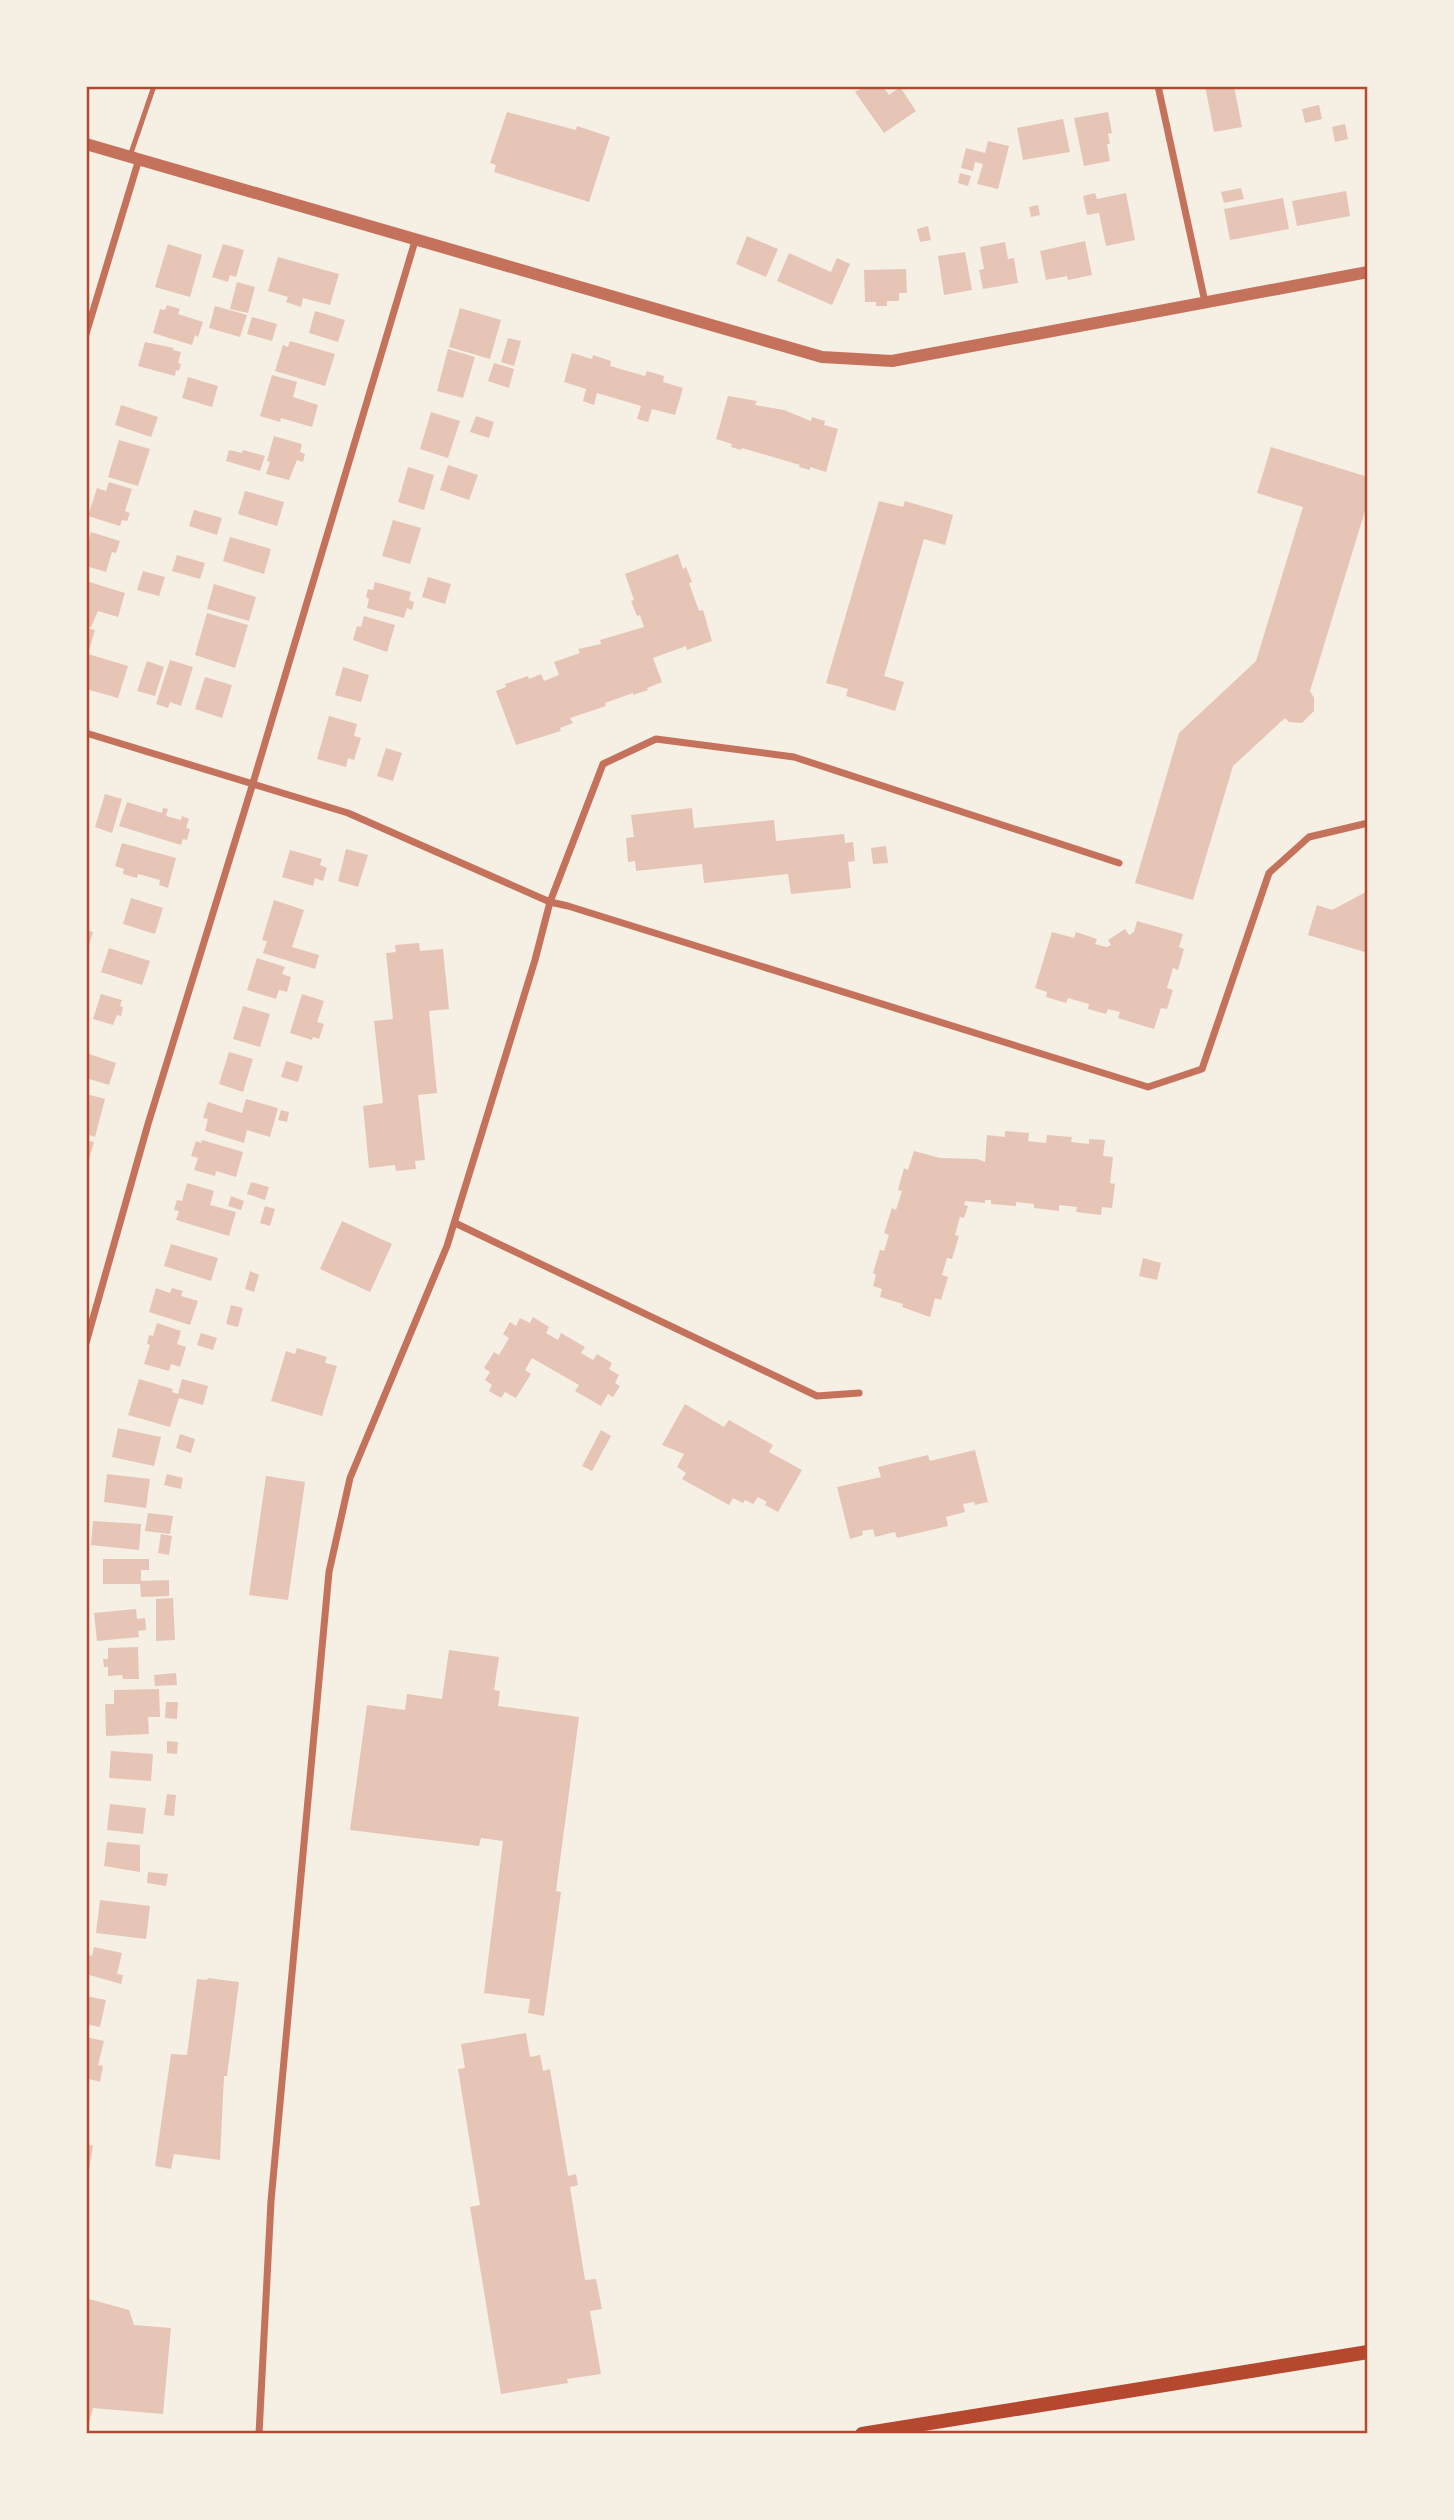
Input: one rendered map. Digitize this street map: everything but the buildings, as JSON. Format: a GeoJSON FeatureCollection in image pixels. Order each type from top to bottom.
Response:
{"type":"FeatureCollection","features":[{"type":"Feature","properties":{"kind":"main road"},"geometry":{"type":"LineString","coordinates":[[862,2434],[1368,2352]]}},
{"type":"Feature","properties":{"kind":"street"},"geometry":{"type":"LineString","coordinates":[[1158,86],[1205,302]]}},
{"type":"Feature","properties":{"kind":"street"},"geometry":{"type":"LineString","coordinates":[[86,144],[822,357],[892,361],[1368,272]]}},
{"type":"Feature","properties":{"kind":"street"},"geometry":{"type":"LineString","coordinates":[[86,334],[135,157]]}},
{"type":"Feature","properties":{"kind":"street"},"geometry":{"type":"LineString","coordinates":[[86,1343],[148,1124],[415,241]]}},
{"type":"Feature","properties":{"kind":"street"},"geometry":{"type":"LineString","coordinates":[[86,733],[348,813],[550,902],[1148,1087],[1202,1069],[1269,873],[1308,836],[1368,823]]}},
{"type":"Feature","properties":{"kind":"street"},"geometry":{"type":"LineString","coordinates":[[259,2434],[271,2201],[329,1572],[350,1478],[455,1223],[536,960],[550,902],[603,764],[656,739],[794,757],[1119,863]]}},
{"type":"Feature","properties":{"kind":"street"},"geometry":{"type":"LineString","coordinates":[[455,1223],[817,1396],[859,1393]]}},
{"type":"Feature","properties":{"kind":"lane"},"geometry":{"type":"LineString","coordinates":[[135,157],[154,86]]}}]}
